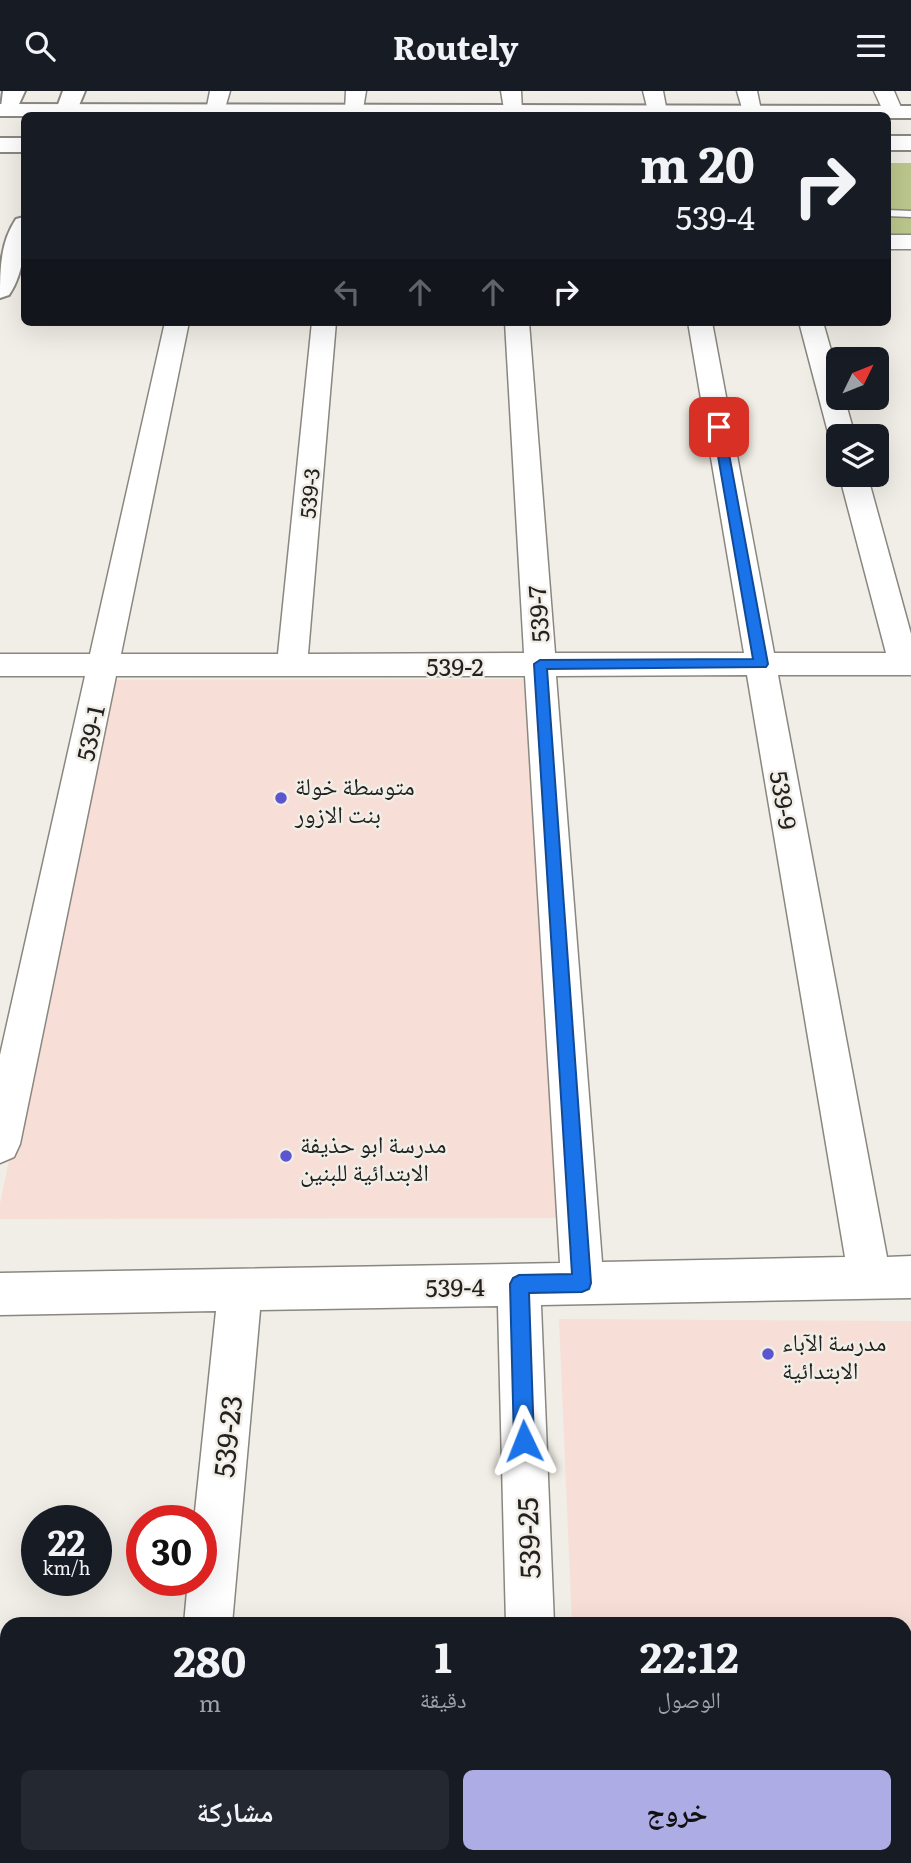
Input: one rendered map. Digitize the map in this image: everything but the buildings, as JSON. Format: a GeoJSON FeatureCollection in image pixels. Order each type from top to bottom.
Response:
{"type":"FeatureCollection","features":[{"type":"Feature","properties":{"kind":"main road"},"geometry":{"type":"LineString","coordinates":[[7,104],[71,101],[655,102],[744,112]]}},
{"type":"Feature","properties":{"kind":"main road"},"geometry":{"type":"LineString","coordinates":[[891,143],[911,143]]}},
{"type":"Feature","properties":{"kind":"main road"},"geometry":{"type":"LineString","coordinates":[[0,145],[21,145]]}},
{"type":"Feature","properties":{"kind":"main road"},"geometry":{"type":"LineString","coordinates":[[0,290],[17,235]]}},
{"type":"Feature","properties":{"kind":"street"},"geometry":{"type":"LineString","coordinates":[[747,91],[753,112]]}},
{"type":"Feature","properties":{"kind":"street"},"geometry":{"type":"LineString","coordinates":[[884,91],[902,112]]}},
{"type":"Feature","properties":{"kind":"street"},"geometry":{"type":"LineString","coordinates":[[891,241],[911,242]]}},
{"type":"Feature","properties":{"kind":"street","name":"539-1"},"geometry":{"type":"LineString","coordinates":[[0,1144],[176,326]]}},
{"type":"Feature","properties":{"kind":"street","name":"539-3"},"geometry":{"type":"LineString","coordinates":[[292,665],[324,326]]}},
{"type":"Feature","properties":{"kind":"street","name":"539-7"},"geometry":{"type":"LineString","coordinates":[[517,326],[582,1283]]}},
{"type":"Feature","properties":{"kind":"street","name":"539-9"},"geometry":{"type":"LineString","coordinates":[[701,326],[870,1278]]}},
{"type":"Feature","properties":{"kind":"street"},"geometry":{"type":"LineString","coordinates":[[812,326],[839,424]]}},
{"type":"Feature","properties":{"kind":"street"},"geometry":{"type":"LineString","coordinates":[[857,487],[908,664]]}},
{"type":"Feature","properties":{"kind":"street","name":"539-2"},"geometry":{"type":"LineString","coordinates":[[0,666],[908,664]]}},
{"type":"Feature","properties":{"kind":"street","name":"539-4"},"geometry":{"type":"LineString","coordinates":[[0,1294],[911,1277]]}},
{"type":"Feature","properties":{"kind":"street","name":"539-25"},"geometry":{"type":"LineString","coordinates":[[519,1284],[530,1617]]}},
{"type":"Feature","properties":{"kind":"street","name":"539-23"},"geometry":{"type":"LineString","coordinates":[[209,1617],[240,1290]]}},
{"type":"Feature","properties":{"kind":"lane"},"geometry":{"type":"LineString","coordinates":[[891,213],[911,214]]}},
{"type":"Feature","properties":{"kind":"shaded area"},"geometry":{"type":"Polygon","coordinates":[[[535,679],[564,1218],[0,1219],[0,1204],[108,680],[535,679]]]}},
{"type":"Feature","properties":{"kind":"shaded area"},"geometry":{"type":"Polygon","coordinates":[[[559,1319],[911,1321],[911,1617],[572,1617],[559,1319]]]}},
{"type":"Feature","properties":{"kind":"green space"},"geometry":{"type":"Polygon","coordinates":[[[891,163],[911,163],[911,234],[891,234],[891,163]]]}},
{"type":"Feature","properties":{"kind":"place","name":"متوسطة خولة بنت الازور"},"geometry":{"type":"Point","coordinates":[281,798]}},
{"type":"Feature","properties":{"kind":"place","name":"مدرسة ابو حذيفة الابتدائية للبنين"},"geometry":{"type":"Point","coordinates":[286,1156]}},
{"type":"Feature","properties":{"kind":"place","name":"مدرسة الآباء الابتدائية"},"geometry":{"type":"Point","coordinates":[768,1354]}},
{"type":"Feature","properties":{"kind":"route"},"geometry":{"type":"LineString","coordinates":[[524,1441],[519,1284],[582,1283],[540,664],[761,664],[719,427]]}}]}
